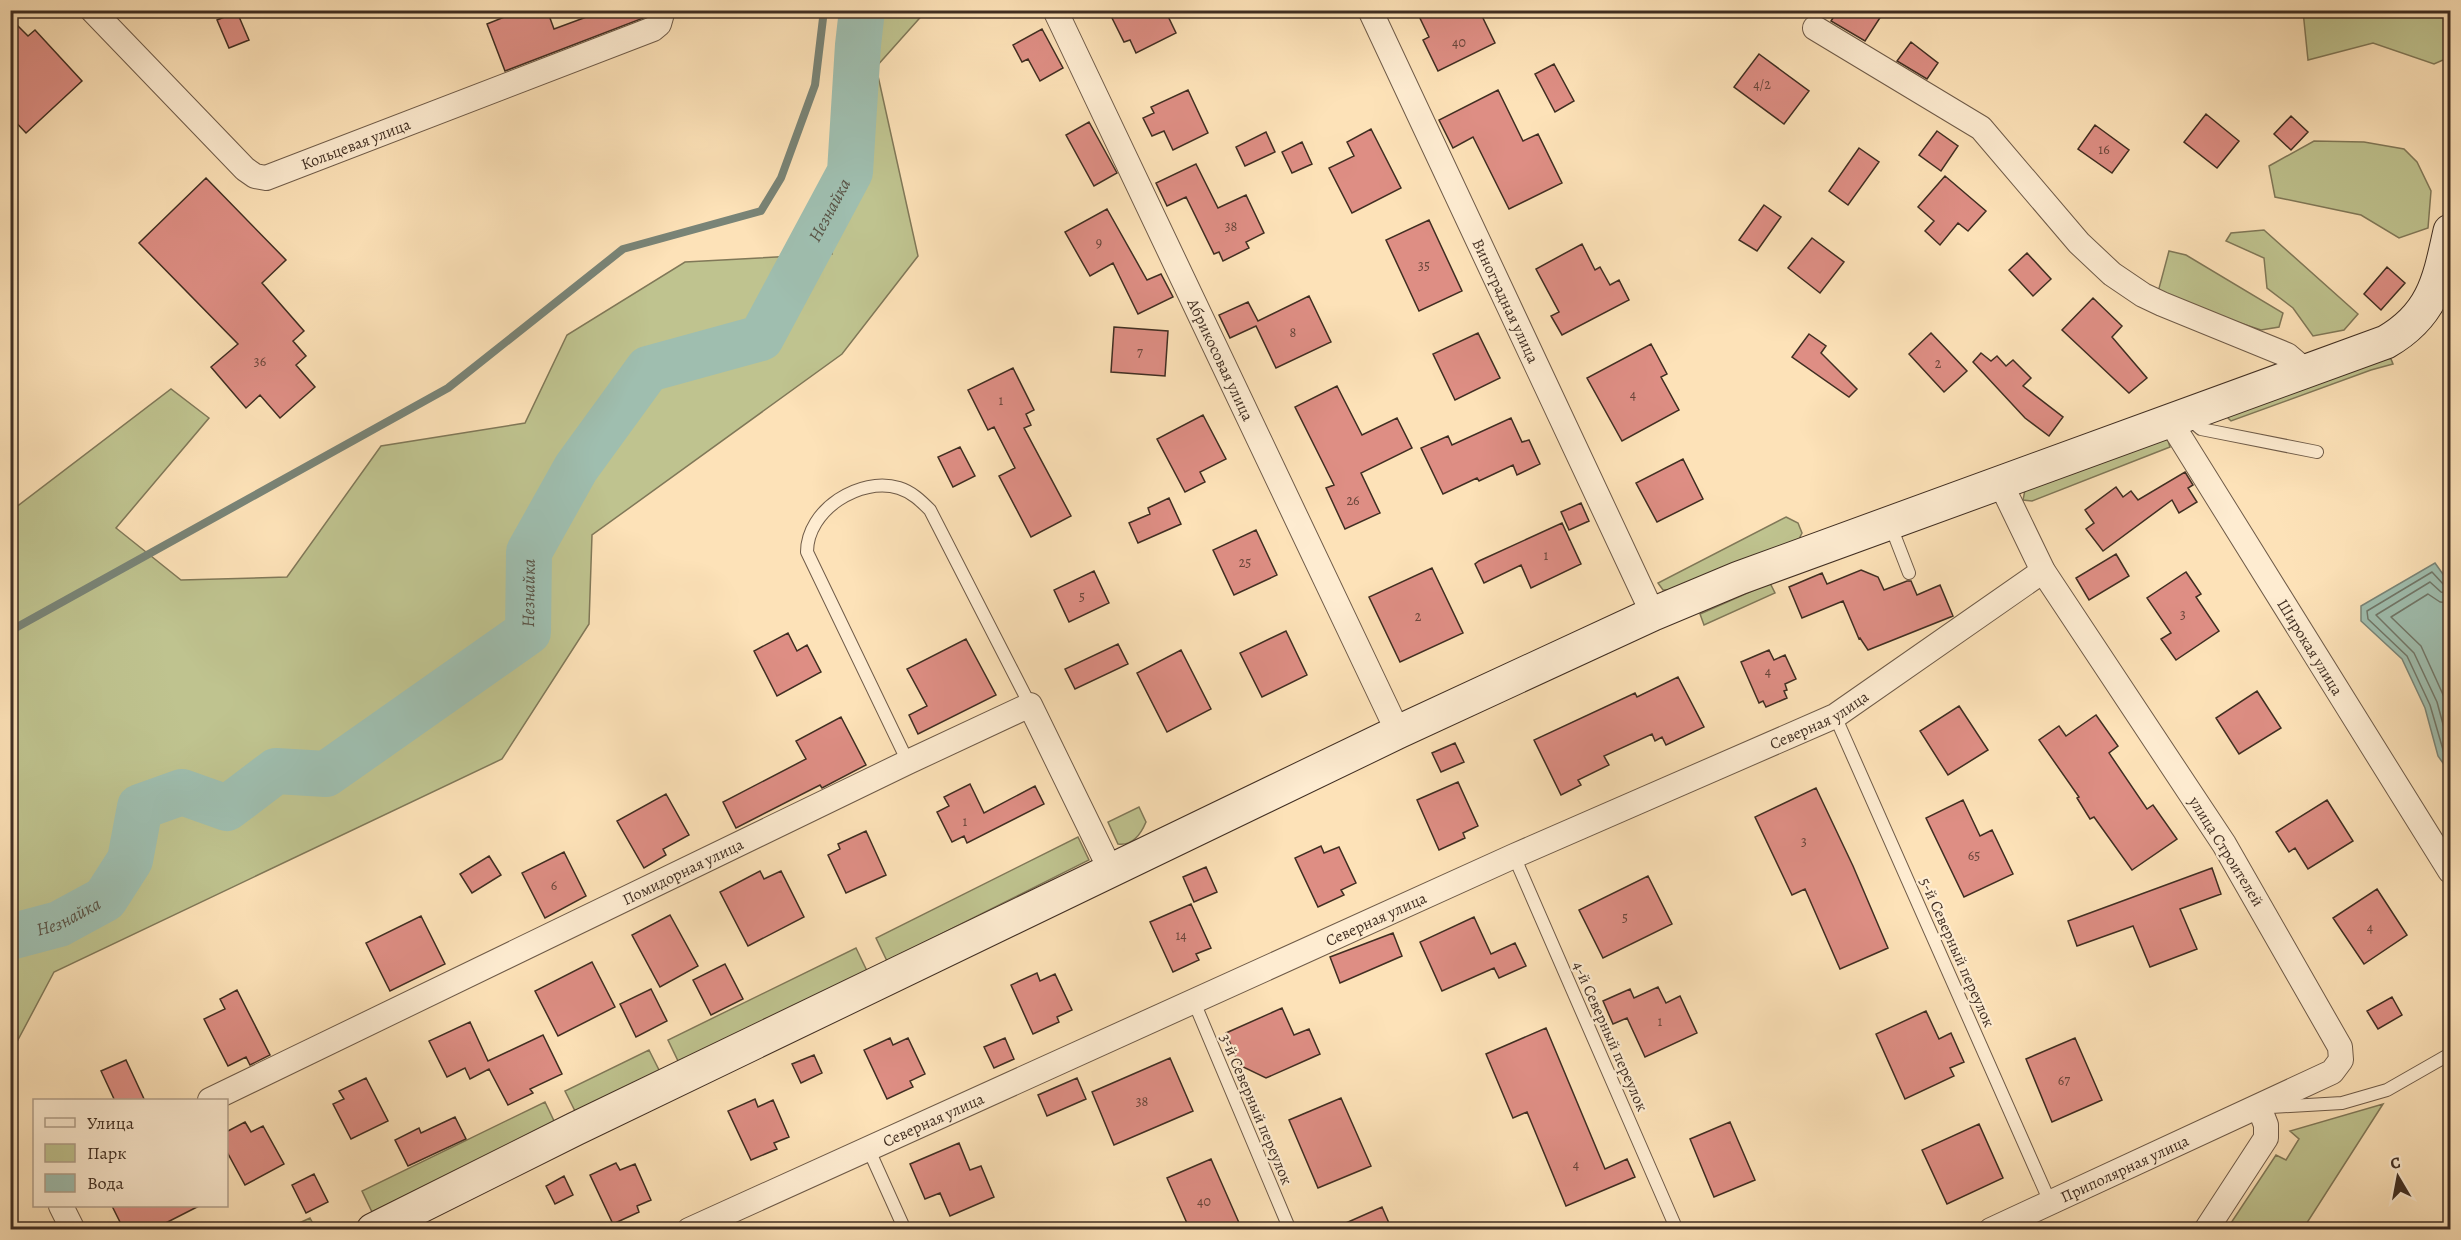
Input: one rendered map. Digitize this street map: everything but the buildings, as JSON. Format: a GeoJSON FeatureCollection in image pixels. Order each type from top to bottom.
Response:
{"type":"FeatureCollection","features":[{"type":"Feature","properties":{"kind":"street","name":"Кольцевая улица"},"geometry":{"type":"LineString","coordinates":[[92,10],[244,169],[255,176],[266,178],[653,29],[659,24],[663,10]]}},
{"type":"Feature","properties":{"kind":"street","name":"Абрикосовая улица"},"geometry":{"type":"LineString","coordinates":[[1055,10],[1393,720]]}},
{"type":"Feature","properties":{"kind":"street","name":"Виноградная улица"},"geometry":{"type":"LineString","coordinates":[[1370,10],[1648,602]]}},
{"type":"Feature","properties":{"kind":"street"},"geometry":{"type":"LineString","coordinates":[[1815,28],[1981,128],[2079,243],[2112,274],[2143,295],[2162,304],[2287,355],[2307,372]]}},
{"type":"Feature","properties":{"kind":"street"},"geometry":{"type":"LineString","coordinates":[[373,1230],[575,1129],[1111,871],[1393,720],[1648,602],[1730,581],[2370,350],[2403,332],[2444,283],[2451,231]]}},
{"type":"Feature","properties":{"kind":"street","name":"Широкая улица"},"geometry":{"type":"LineString","coordinates":[[2180,417],[2451,871]]}},
{"type":"Feature","properties":{"kind":"street","name":"улица Строителей"},"geometry":{"type":"LineString","coordinates":[[2000,482],[2043,571],[2224,844],[2256,896],[2340,1047],[2341,1060],[2332,1072],[2259,1107]]}},
{"type":"Feature","properties":{"kind":"street","name":"Северная улица"},"geometry":{"type":"LineString","coordinates":[[689,1230],[1514,856],[1835,716],[2043,571]]}},
{"type":"Feature","properties":{"kind":"street"},"geometry":{"type":"LineString","coordinates":[[1030,705],[1111,871]]}},
{"type":"Feature","properties":{"kind":"street","name":"Помидорная улица"},"geometry":{"type":"LineString","coordinates":[[214,1099],[1030,705]]}},
{"type":"Feature","properties":{"kind":"street"},"geometry":{"type":"LineString","coordinates":[[2206,1230],[2266,1138],[2266,1125],[2259,1107]]}},
{"type":"Feature","properties":{"kind":"street","name":"Приполярная улица"},"geometry":{"type":"LineString","coordinates":[[1991,1230],[2259,1107]]}},
{"type":"Feature","properties":{"kind":"street"},"geometry":{"type":"LineString","coordinates":[[62,1207],[73,1230]]}},
{"type":"Feature","properties":{"kind":"lane"},"geometry":{"type":"LineString","coordinates":[[2180,417],[2201,429],[2317,452]]}},
{"type":"Feature","properties":{"kind":"lane"},"geometry":{"type":"LineString","coordinates":[[908,762],[807,552],[809,532],[821,516],[834,503],[856,490],[876,485],[899,488],[910,493],[930,510],[1030,705]]}},
{"type":"Feature","properties":{"kind":"lane"},"geometry":{"type":"LineString","coordinates":[[1890,523],[1909,573]]}},
{"type":"Feature","properties":{"kind":"lane","name":"5-й Северный переулок"},"geometry":{"type":"LineString","coordinates":[[1835,716],[2050,1202]]}},
{"type":"Feature","properties":{"kind":"lane","name":"4-й Северный переулок"},"geometry":{"type":"LineString","coordinates":[[1514,856],[1677,1230]]}},
{"type":"Feature","properties":{"kind":"lane","name":"3-й Северный переулок"},"geometry":{"type":"LineString","coordinates":[[1194,1002],[1290,1230]]}},
{"type":"Feature","properties":{"kind":"lane"},"geometry":{"type":"LineString","coordinates":[[2259,1107],[2342,1103],[2387,1090],[2451,1054]]}},
{"type":"Feature","properties":{"kind":"lane"},"geometry":{"type":"LineString","coordinates":[[868,1148],[905,1230]]}},
{"type":"Feature","properties":{"kind":"green space"},"geometry":{"type":"Polygon","coordinates":[[[866,11],[926,11],[876,67],[918,256],[842,354],[592,535],[589,624],[502,759],[54,972],[11,1053],[11,511],[171,389],[209,418],[116,528],[181,580],[287,577],[381,446],[525,423],[567,335],[685,262],[832,254],[838,54],[866,11]]]}},
{"type":"Feature","properties":{"kind":"green space"},"geometry":{"type":"Polygon","coordinates":[[[2303,11],[2450,11],[2450,57],[2434,64],[2373,43],[2308,60],[2303,11]]]}},
{"type":"Feature","properties":{"kind":"green space"},"geometry":{"type":"Polygon","coordinates":[[[2314,141],[2364,142],[2404,149],[2417,162],[2431,191],[2428,228],[2399,238],[2361,215],[2275,197],[2269,166],[2314,141]]]}},
{"type":"Feature","properties":{"kind":"green space"},"geometry":{"type":"Polygon","coordinates":[[[2264,230],[2358,314],[2344,330],[2313,336],[2293,308],[2267,288],[2264,258],[2226,241],[2231,233],[2264,230]]]}},
{"type":"Feature","properties":{"kind":"green space"},"geometry":{"type":"Polygon","coordinates":[[[2169,251],[2186,255],[2283,313],[2279,327],[2261,330],[2189,306],[2158,292],[2169,251]]]}},
{"type":"Feature","properties":{"kind":"green space"},"geometry":{"type":"Polygon","coordinates":[[[2379,356],[2391,359],[2393,364],[2231,421],[2228,418],[2229,414],[2379,356]]]}},
{"type":"Feature","properties":{"kind":"green space"},"geometry":{"type":"Polygon","coordinates":[[[2166,434],[2170,447],[2032,501],[2023,500],[2025,490],[2166,434]]]}},
{"type":"Feature","properties":{"kind":"green space"},"geometry":{"type":"Polygon","coordinates":[[[1786,517],[1798,523],[1802,533],[1797,543],[1670,590],[1663,590],[1658,583],[1786,517]]]}},
{"type":"Feature","properties":{"kind":"green space"},"geometry":{"type":"Polygon","coordinates":[[[1770,583],[1775,593],[1704,625],[1700,614],[1770,583]]]}},
{"type":"Feature","properties":{"kind":"green space"},"geometry":{"type":"Polygon","coordinates":[[[1139,807],[1146,822],[1142,831],[1132,841],[1118,844],[1108,822],[1139,807]]]}},
{"type":"Feature","properties":{"kind":"green space"},"geometry":{"type":"Polygon","coordinates":[[[1078,837],[1089,860],[887,961],[876,938],[1078,837]]]}},
{"type":"Feature","properties":{"kind":"green space"},"geometry":{"type":"Polygon","coordinates":[[[856,948],[867,971],[679,1063],[668,1040],[856,948]]]}},
{"type":"Feature","properties":{"kind":"green space"},"geometry":{"type":"Polygon","coordinates":[[[649,1050],[660,1072],[576,1113],[565,1091],[649,1050]]]}},
{"type":"Feature","properties":{"kind":"green space"},"geometry":{"type":"Polygon","coordinates":[[[545,1102],[555,1123],[372,1212],[362,1191],[545,1102]]]}},
{"type":"Feature","properties":{"kind":"green space"},"geometry":{"type":"Polygon","coordinates":[[[2383,1104],[2303,1229],[2227,1229],[2276,1155],[2286,1160],[2299,1139],[2290,1131],[2383,1104]]]}},
{"type":"Feature","properties":{"kind":"green space"},"geometry":{"type":"Polygon","coordinates":[[[310,1218],[316,1229],[286,1229],[310,1218]]]}},
{"type":"Feature","properties":{"kind":"water"},"geometry":{"type":"Polygon","coordinates":[[[2435,563],[2450,584],[2450,773],[2438,756],[2425,708],[2402,659],[2361,621],[2361,606],[2435,563]]]}},
{"type":"Feature","properties":{"kind":"waterway","name":"Незнайка"},"geometry":{"type":"LineString","coordinates":[[10,631],[448,388],[623,249],[761,211],[781,178],[815,85],[824,10]]}},
{"type":"Feature","properties":{"kind":"waterway","name":"Незнайка"},"geometry":{"type":"LineString","coordinates":[[10,937],[59,924],[105,899],[130,860],[140,807],[182,792],[227,808],[276,771],[326,774],[528,632],[529,552],[576,468],[648,369],[761,338],[850,172],[862,10]]}}]}
